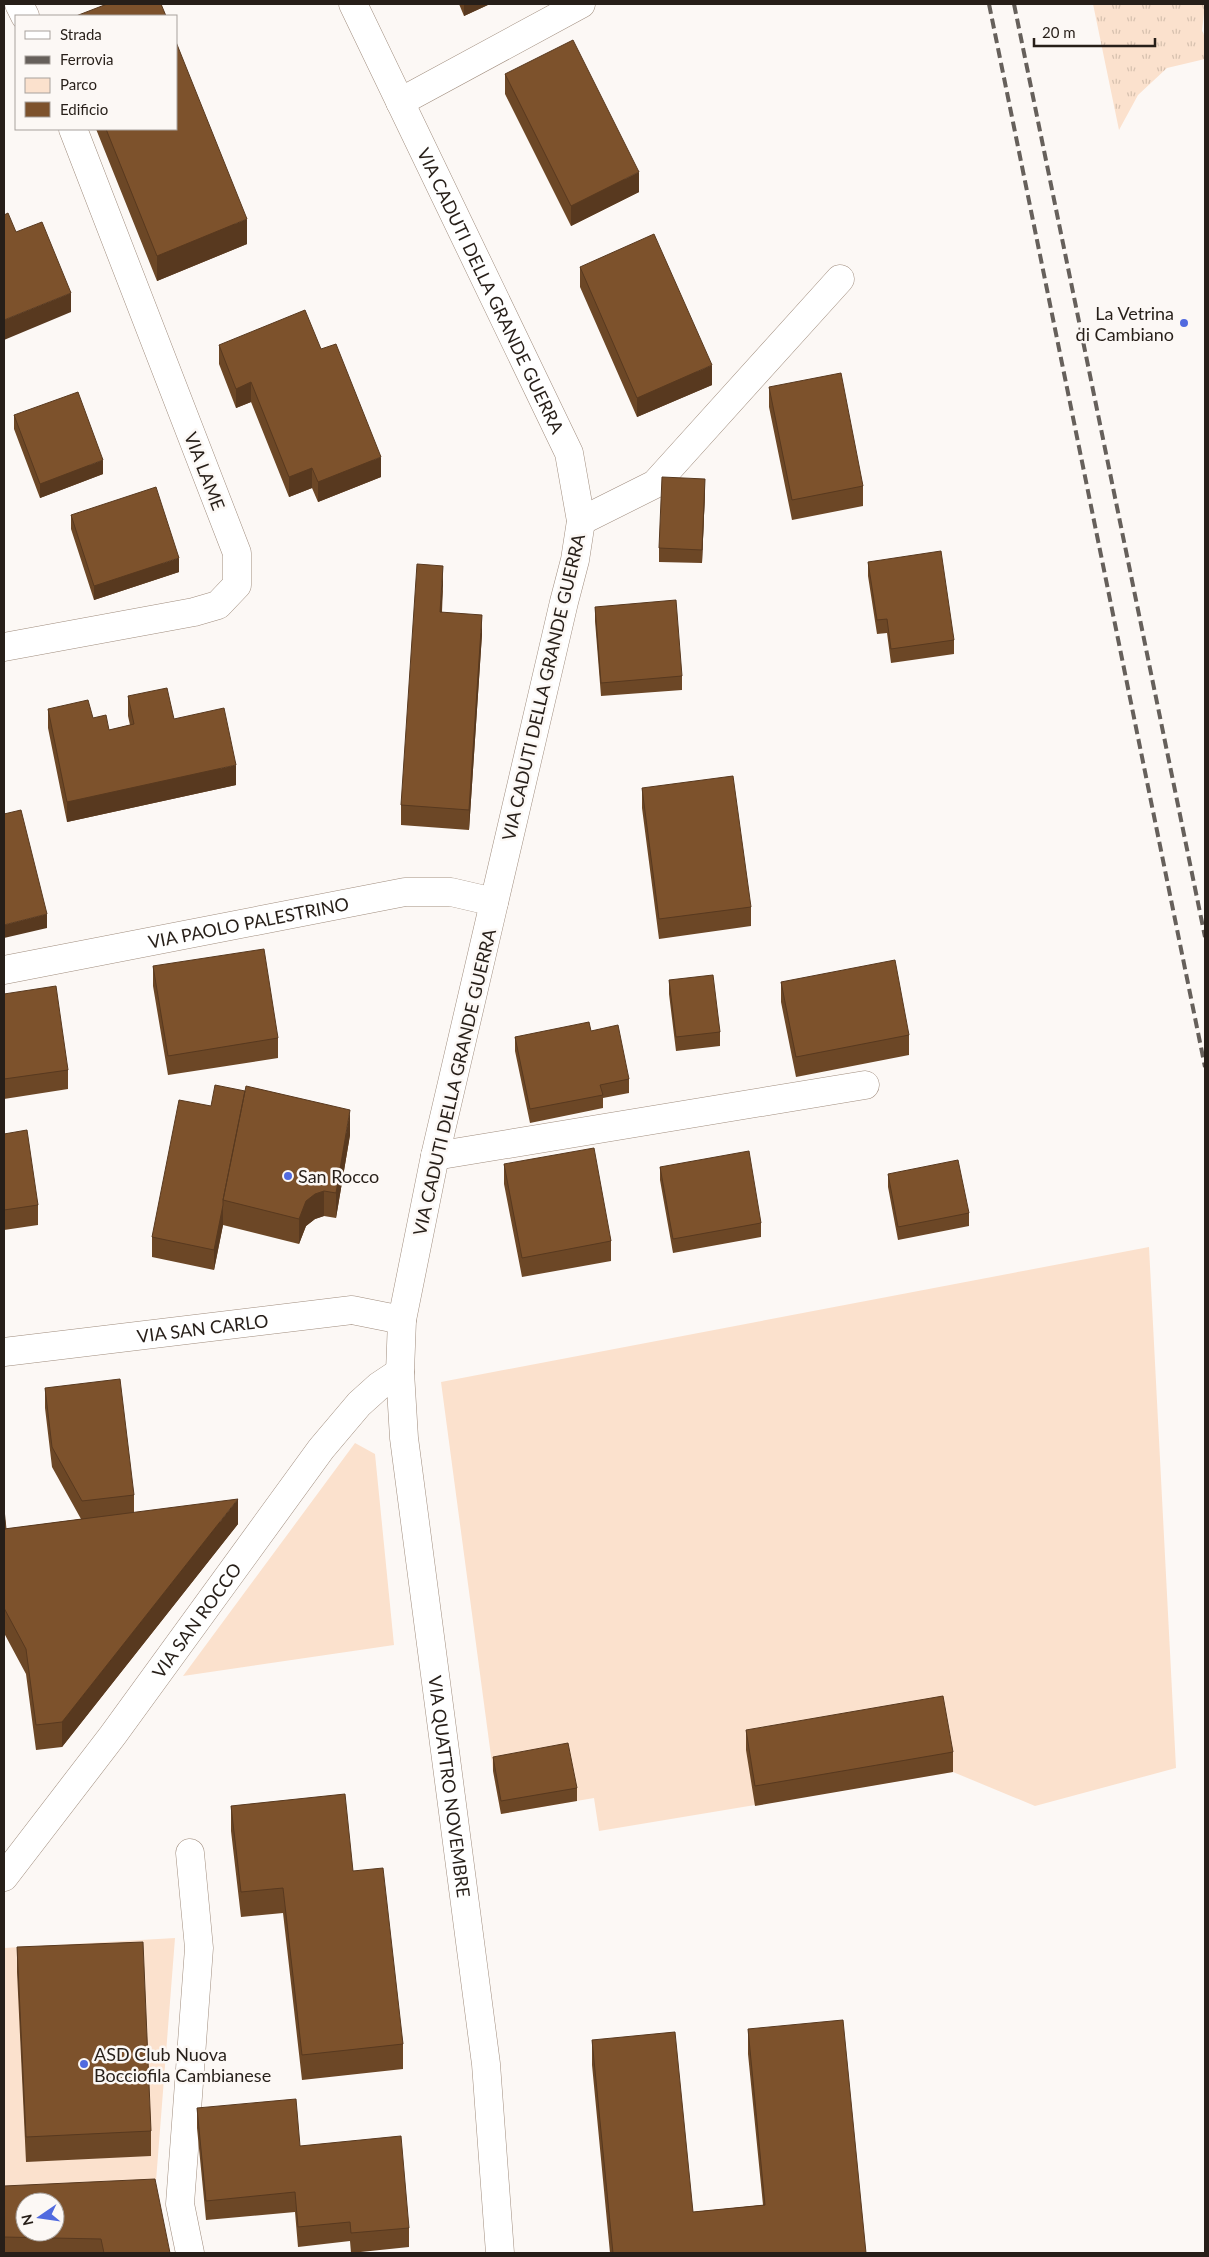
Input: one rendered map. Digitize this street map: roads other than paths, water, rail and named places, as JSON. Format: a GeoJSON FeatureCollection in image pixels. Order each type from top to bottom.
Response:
{"type":"FeatureCollection","features":[{"type":"Feature","properties":{"kind":"street","name":"VIA CADUTI DELLA GRANDE GUERRA"},"geometry":{"type":"LineString","coordinates":[[353,4],[569,454],[581,521],[575,560],[435,1156],[402,1320]]}},
{"type":"Feature","properties":{"kind":"street"},"geometry":{"type":"LineString","coordinates":[[400,102],[581,4]]}},
{"type":"Feature","properties":{"kind":"street","name":"VIA LAME"},"geometry":{"type":"LineString","coordinates":[[4,647],[194,612],[218,605],[237,585],[237,553],[73,130]]}},
{"type":"Feature","properties":{"kind":"street"},"geometry":{"type":"LineString","coordinates":[[581,521],[655,484],[840,279]]}},
{"type":"Feature","properties":{"kind":"street","name":"VIA PAOLO PALESTRINO"},"geometry":{"type":"LineString","coordinates":[[4,970],[405,892],[452,892],[494,902]]}},
{"type":"Feature","properties":{"kind":"street"},"geometry":{"type":"LineString","coordinates":[[435,1156],[865,1085]]}},
{"type":"Feature","properties":{"kind":"street","name":"VIA SAN CARLO"},"geometry":{"type":"LineString","coordinates":[[4,1352],[352,1310],[402,1320]]}},
{"type":"Feature","properties":{"kind":"street","name":"VIA QUATTRO NOVEMBRE"},"geometry":{"type":"LineString","coordinates":[[402,1320],[400,1372],[404,1438],[486,2064],[500,2253]]}},
{"type":"Feature","properties":{"kind":"street","name":"VIA SAN ROCCO"},"geometry":{"type":"LineString","coordinates":[[4,1877],[113,1735],[321,1449],[359,1404],[379,1386],[400,1372]]}},
{"type":"Feature","properties":{"kind":"street"},"geometry":{"type":"LineString","coordinates":[[190,1854],[199,1948],[180,2204],[190,2253]]}},
{"type":"Feature","properties":{"kind":"railway"},"geometry":{"type":"LineString","coordinates":[[989,4],[1205,1067]]}},
{"type":"Feature","properties":{"kind":"railway"},"geometry":{"type":"LineString","coordinates":[[1014,4],[1205,937]]}},
{"type":"Feature","properties":{"kind":"place","name":"La Vetrina di Cambiano"},"geometry":{"type":"Point","coordinates":[1184,323]}},
{"type":"Feature","properties":{"kind":"place","name":"San Rocco"},"geometry":{"type":"Point","coordinates":[288,1176]}},
{"type":"Feature","properties":{"kind":"place","name":"ASD Club Nuova Bocciofila Cambianese"},"geometry":{"type":"Point","coordinates":[84,2064]}}]}
